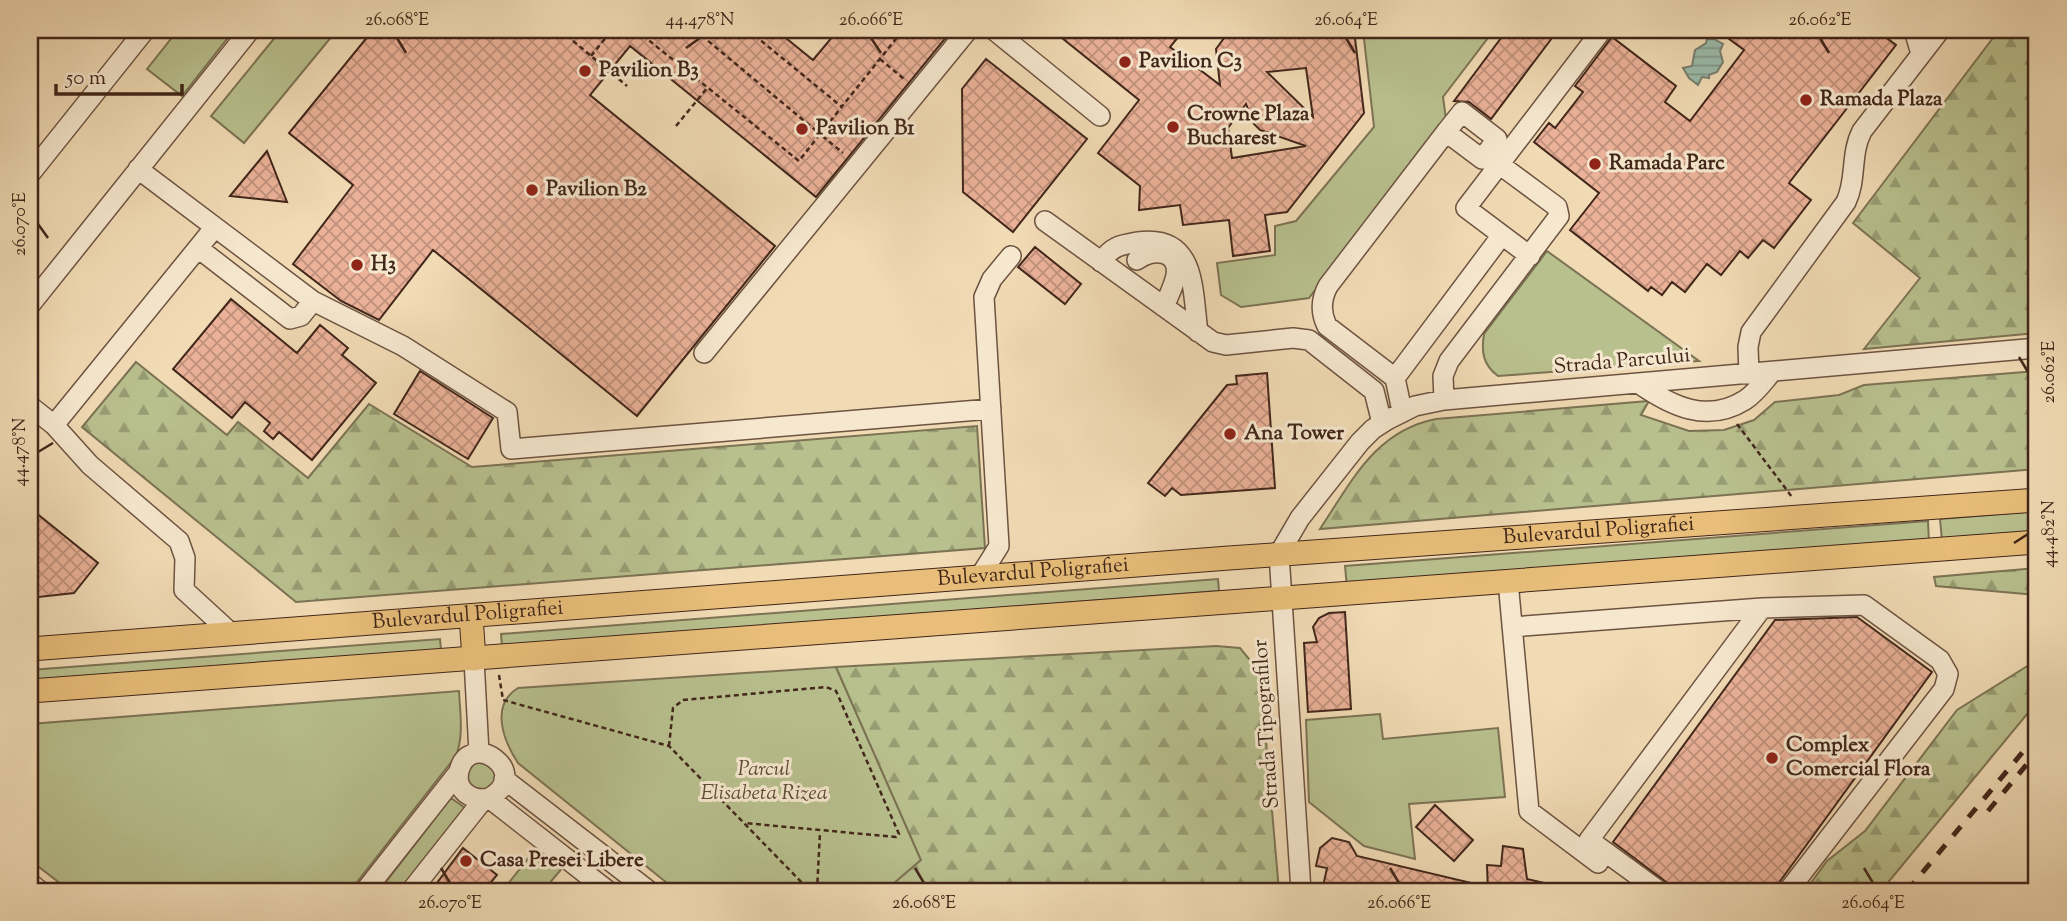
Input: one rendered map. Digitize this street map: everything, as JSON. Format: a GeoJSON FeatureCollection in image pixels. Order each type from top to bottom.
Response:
{"type":"FeatureCollection","features":[{"type":"Feature","properties":{"kind":"main road","name":"Bulevardul Poligrafiei"},"geometry":{"type":"LineString","coordinates":[[30,649],[1279,554],[2037,500]]}},
{"type":"Feature","properties":{"kind":"main road","name":"Bulevardul Poligrafiei"},"geometry":{"type":"LineString","coordinates":[[30,691],[2037,542]]}},
{"type":"Feature","properties":{"kind":"main road"},"geometry":{"type":"LineString","coordinates":[[471,617],[474,659]]}},
{"type":"Feature","properties":{"kind":"street"},"geometry":{"type":"LineString","coordinates":[[30,174],[145,30]]}},
{"type":"Feature","properties":{"kind":"street"},"geometry":{"type":"LineString","coordinates":[[30,305],[250,30]]}},
{"type":"Feature","properties":{"kind":"street"},"geometry":{"type":"LineString","coordinates":[[704,353],[968,30]]}},
{"type":"Feature","properties":{"kind":"street"},"geometry":{"type":"LineString","coordinates":[[994,30],[1100,116]]}},
{"type":"Feature","properties":{"kind":"street"},"geometry":{"type":"LineString","coordinates":[[1530,256],[1466,208],[1602,30]]}},
{"type":"Feature","properties":{"kind":"street"},"geometry":{"type":"LineString","coordinates":[[1914,30],[1921,54]]}},
{"type":"Feature","properties":{"kind":"street"},"geometry":{"type":"LineString","coordinates":[[1749,374],[1748,346],[1751,332],[1846,202],[1853,181],[1853,155],[1858,138],[1940,30]]}},
{"type":"Feature","properties":{"kind":"street"},"geometry":{"type":"LineString","coordinates":[[1402,411],[1395,378],[1327,326],[1323,319],[1322,302],[1328,286],[1446,132]]}},
{"type":"Feature","properties":{"kind":"street"},"geometry":{"type":"LineString","coordinates":[[1444,400],[1443,376],[1446,367],[1556,220],[1558,211],[1499,164]]}},
{"type":"Feature","properties":{"kind":"street"},"geometry":{"type":"LineString","coordinates":[[138,169],[313,301],[403,346],[507,412],[511,449],[991,409]]}},
{"type":"Feature","properties":{"kind":"street"},"geometry":{"type":"LineString","coordinates":[[1045,221],[1213,342],[1226,345],[1293,338],[1309,340],[1374,391],[1382,423]]}},
{"type":"Feature","properties":{"kind":"street"},"geometry":{"type":"LineString","coordinates":[[54,425],[215,227]]}},
{"type":"Feature","properties":{"kind":"street"},"geometry":{"type":"LineString","coordinates":[[1395,378],[1502,235]]}},
{"type":"Feature","properties":{"kind":"street"},"geometry":{"type":"LineString","coordinates":[[1101,262],[1108,252],[1119,245],[1156,240],[1175,248],[1187,263],[1198,332]]}},
{"type":"Feature","properties":{"kind":"street"},"geometry":{"type":"LineString","coordinates":[[198,247],[290,318],[300,316],[313,301]]}},
{"type":"Feature","properties":{"kind":"street"},"geometry":{"type":"LineString","coordinates":[[1137,260],[1145,254],[1157,251],[1166,255],[1174,264],[1175,276],[1164,307]]}},
{"type":"Feature","properties":{"kind":"street"},"geometry":{"type":"LineString","coordinates":[[979,578],[999,546],[984,297],[992,279],[1011,257]]}},
{"type":"Feature","properties":{"kind":"street","name":"Strada Parcului"},"geometry":{"type":"LineString","coordinates":[[1279,554],[1300,518],[1360,442],[1382,423],[1402,411],[1430,402],[2037,348]]}},
{"type":"Feature","properties":{"kind":"street"},"geometry":{"type":"LineString","coordinates":[[1639,383],[1676,406],[1700,411],[1725,408],[1745,400],[1772,372]]}},
{"type":"Feature","properties":{"kind":"street"},"geometry":{"type":"LineString","coordinates":[[30,406],[54,425],[90,465],[179,541],[185,558],[184,590],[232,634]]}},
{"type":"Feature","properties":{"kind":"street"},"geometry":{"type":"LineString","coordinates":[[999,546],[1024,575]]}},
{"type":"Feature","properties":{"kind":"street","name":"Strada Tipografilor"},"geometry":{"type":"LineString","coordinates":[[1279,554],[1301,891]]}},
{"type":"Feature","properties":{"kind":"street"},"geometry":{"type":"LineString","coordinates":[[1508,581],[1529,811],[1637,891]]}},
{"type":"Feature","properties":{"kind":"street"},"geometry":{"type":"LineString","coordinates":[[1512,628],[1762,608],[1864,606],[1940,660],[1948,674],[1944,690],[1788,891]]}},
{"type":"Feature","properties":{"kind":"street"},"geometry":{"type":"LineString","coordinates":[[1659,891],[1589,840],[1762,608]]}},
{"type":"Feature","properties":{"kind":"street"},"geometry":{"type":"LineString","coordinates":[[474,659],[479,753]]}},
{"type":"Feature","properties":{"kind":"street"},"geometry":{"type":"LineString","coordinates":[[365,891],[468,757],[486,753],[498,760],[504,779],[500,791],[486,799],[411,891]]}},
{"type":"Feature","properties":{"kind":"street"},"geometry":{"type":"LineString","coordinates":[[458,773],[464,792],[476,799],[486,799],[608,891]]}},
{"type":"Feature","properties":{"kind":"street"},"geometry":{"type":"LineString","coordinates":[[504,779],[649,891]]}},
{"type":"Feature","properties":{"kind":"street"},"geometry":{"type":"LineString","coordinates":[[30,883],[40,891]]}},
{"type":"Feature","properties":{"kind":"path"},"geometry":{"type":"LineString","coordinates":[[560,30],[627,86]]}},
{"type":"Feature","properties":{"kind":"path"},"geometry":{"type":"LineString","coordinates":[[591,56],[612,30]]}},
{"type":"Feature","properties":{"kind":"path"},"geometry":{"type":"LineString","coordinates":[[636,30],[799,161],[903,30]]}},
{"type":"Feature","properties":{"kind":"path"},"geometry":{"type":"LineString","coordinates":[[695,30],[858,165]]}},
{"type":"Feature","properties":{"kind":"path"},"geometry":{"type":"LineString","coordinates":[[748,30],[842,107]]}},
{"type":"Feature","properties":{"kind":"path"},"geometry":{"type":"LineString","coordinates":[[880,59],[919,90]]}},
{"type":"Feature","properties":{"kind":"path"},"geometry":{"type":"LineString","coordinates":[[676,126],[708,87]]}},
{"type":"Feature","properties":{"kind":"path"},"geometry":{"type":"LineString","coordinates":[[1725,408],[1808,517]]}},
{"type":"Feature","properties":{"kind":"path"},"geometry":{"type":"LineString","coordinates":[[498,668],[503,700],[669,746],[810,891]]}},
{"type":"Feature","properties":{"kind":"path"},"geometry":{"type":"LineString","coordinates":[[669,746],[673,708],[683,700],[831,688],[840,697],[900,832],[896,837],[744,823]]}},
{"type":"Feature","properties":{"kind":"path"},"geometry":{"type":"LineString","coordinates":[[817,891],[820,830]]}},
{"type":"Feature","properties":{"kind":"green space"},"geometry":{"type":"Polygon","coordinates":[[[178,30],[234,30],[182,96],[147,69],[178,30]]]}},
{"type":"Feature","properties":{"kind":"green space"},"geometry":{"type":"Polygon","coordinates":[[[281,30],[337,30],[244,143],[211,116],[281,30]]]}},
{"type":"Feature","properties":{"kind":"green space"},"geometry":{"type":"Polygon","coordinates":[[[1363,30],[1494,30],[1443,97],[1446,119],[1309,298],[1241,307],[1221,295],[1217,263],[1275,255],[1275,226],[1296,221],[1374,127],[1363,30]]]}},
{"type":"Feature","properties":{"kind":"green space"},"geometry":{"type":"Polygon","coordinates":[[[1999,30],[2037,30],[2037,333],[1864,349],[1920,278],[1853,223],[1999,30]]]}},
{"type":"Feature","properties":{"kind":"green space"},"geometry":{"type":"Polygon","coordinates":[[[1547,251],[1699,361],[1498,376],[1484,358],[1484,334],[1547,251]]]}},
{"type":"Feature","properties":{"kind":"green space"},"geometry":{"type":"Polygon","coordinates":[[[136,362],[227,435],[238,422],[308,478],[369,404],[472,467],[977,426],[985,548],[296,602],[82,427],[136,362]]]}},
{"type":"Feature","properties":{"kind":"green space"},"geometry":{"type":"Polygon","coordinates":[[[2037,371],[2037,469],[1320,529],[1355,476],[1381,446],[1415,425],[1436,419],[1649,401],[1641,415],[1689,431],[1724,430],[1754,420],[1775,402],[1839,395],[1864,385],[2037,371]]]}},
{"type":"Feature","properties":{"kind":"green space"},"geometry":{"type":"Polygon","coordinates":[[[2037,511],[2037,534],[1942,541],[1940,519],[2037,511]]]}},
{"type":"Feature","properties":{"kind":"green space"},"geometry":{"type":"Polygon","coordinates":[[[1928,521],[1929,543],[1347,588],[1345,566],[1928,521]]]}},
{"type":"Feature","properties":{"kind":"green space"},"geometry":{"type":"Polygon","coordinates":[[[2037,568],[2037,595],[1936,586],[1934,577],[2037,568]]]}},
{"type":"Feature","properties":{"kind":"green space"},"geometry":{"type":"Polygon","coordinates":[[[1218,579],[1219,591],[502,646],[501,634],[1218,579]]]}},
{"type":"Feature","properties":{"kind":"green space"},"geometry":{"type":"Polygon","coordinates":[[[440,639],[441,650],[30,680],[30,670],[440,639]]]}},
{"type":"Feature","properties":{"kind":"green space"},"geometry":{"type":"Polygon","coordinates":[[[1216,646],[1240,648],[1254,665],[1261,683],[1279,891],[885,891],[921,860],[836,667],[1216,646]]]}},
{"type":"Feature","properties":{"kind":"green space"},"geometry":{"type":"Polygon","coordinates":[[[2037,660],[2037,702],[1881,891],[1805,891],[1827,861],[1865,831],[1957,710],[2037,660]]]}},
{"type":"Feature","properties":{"kind":"green space","name":"Parcul Elisabeta Rizea"},"geometry":{"type":"Polygon","coordinates":[[[836,667],[921,860],[885,891],[677,891],[518,763],[504,734],[504,704],[509,695],[518,688],[836,667]]]}},
{"type":"Feature","properties":{"kind":"green space"},"geometry":{"type":"Polygon","coordinates":[[[459,691],[461,732],[456,756],[350,891],[70,891],[30,860],[30,724],[459,691]]]}},
{"type":"Feature","properties":{"kind":"green space"},"geometry":{"type":"Polygon","coordinates":[[[1380,714],[1383,739],[1498,728],[1505,797],[1409,804],[1415,859],[1364,846],[1309,802],[1306,720],[1380,714]]]}},
{"type":"Feature","properties":{"kind":"green space"},"geometry":{"type":"Polygon","coordinates":[[[481,762],[491,766],[495,776],[491,786],[481,790],[471,786],[467,776],[471,766],[481,762]]]}},
{"type":"Feature","properties":{"kind":"green space"},"geometry":{"type":"Polygon","coordinates":[[[451,798],[465,808],[400,891],[379,891],[451,798]]]}},
{"type":"Feature","properties":{"kind":"green space"},"geometry":{"type":"Polygon","coordinates":[[[538,846],[564,866],[543,891],[514,891],[507,885],[538,846]]]}},
{"type":"Feature","properties":{"kind":"shaded area"},"geometry":{"type":"Polygon","coordinates":[[[1707,39],[1723,44],[1720,51],[1723,62],[1717,72],[1709,75],[1709,78],[1702,77],[1698,85],[1689,78],[1683,68],[1692,66],[1695,50],[1706,43],[1707,39]]]}},
{"type":"Feature","properties":{"kind":"building","name":"Pavilion B2"},"geometry":{"type":"Polygon","coordinates":[[[373,30],[776,30],[813,60],[838,30],[941,30],[948,35],[816,197],[630,46],[590,95],[775,246],[637,416],[433,250],[379,320],[341,301],[293,264],[353,185],[289,133],[373,30]]]}},
{"type":"Feature","properties":{"kind":"building","name":"Crowne Plaza Bucharest"},"geometry":{"type":"Polygon","coordinates":[[[1052,30],[1184,30],[1170,47],[1220,85],[1216,49],[1230,30],[1354,30],[1364,113],[1287,212],[1265,215],[1270,251],[1233,256],[1229,220],[1183,225],[1180,205],[1139,210],[1140,186],[1098,153],[1139,100],[1052,30]],[[1306,68],[1267,72],[1313,117],[1306,68]],[[1246,104],[1228,128],[1232,158],[1306,146],[1260,130],[1254,124],[1246,104]]]}},
{"type":"Feature","properties":{"kind":"building"},"geometry":{"type":"Polygon","coordinates":[[[1507,30],[1558,30],[1491,119],[1469,102],[1454,101],[1507,30]]]}},
{"type":"Feature","properties":{"kind":"building"},"geometry":{"type":"Polygon","coordinates":[[[1717,30],[1876,30],[1896,45],[1789,183],[1811,200],[1774,248],[1763,240],[1748,258],[1740,251],[1721,275],[1707,264],[1685,292],[1672,282],[1662,295],[1651,287],[1648,291],[1570,230],[1599,193],[1534,142],[1549,123],[1555,128],[1583,92],[1575,86],[1612,37],[1676,86],[1665,102],[1690,121],[1744,50],[1717,30]]]}},
{"type":"Feature","properties":{"kind":"building"},"geometry":{"type":"Polygon","coordinates":[[[986,59],[1087,139],[1013,232],[963,192],[962,89],[986,59]]]}},
{"type":"Feature","properties":{"kind":"building"},"geometry":{"type":"Polygon","coordinates":[[[267,151],[287,202],[230,196],[267,151]]]}},
{"type":"Feature","properties":{"kind":"building"},"geometry":{"type":"Polygon","coordinates":[[[1035,247],[1081,284],[1065,304],[1018,267],[1035,247]]]}},
{"type":"Feature","properties":{"kind":"building"},"geometry":{"type":"Polygon","coordinates":[[[231,299],[297,353],[320,325],[348,348],[342,355],[376,383],[312,460],[279,432],[273,439],[264,431],[270,423],[245,402],[232,418],[173,369],[231,299]]]}},
{"type":"Feature","properties":{"kind":"building"},"geometry":{"type":"Polygon","coordinates":[[[420,371],[493,418],[468,459],[394,414],[420,371]]]}},
{"type":"Feature","properties":{"kind":"building","name":"Ana Tower"},"geometry":{"type":"Polygon","coordinates":[[[1267,373],[1275,488],[1181,495],[1172,488],[1165,496],[1148,483],[1227,385],[1237,384],[1236,376],[1267,373]]]}},
{"type":"Feature","properties":{"kind":"building"},"geometry":{"type":"Polygon","coordinates":[[[30,508],[98,563],[74,593],[30,598],[30,508]]]}},
{"type":"Feature","properties":{"kind":"building"},"geometry":{"type":"Polygon","coordinates":[[[1345,612],[1351,709],[1308,712],[1304,643],[1317,642],[1313,627],[1319,618],[1329,613],[1345,612]]]}},
{"type":"Feature","properties":{"kind":"building","name":"Complex Comercial Flora"},"geometry":{"type":"Polygon","coordinates":[[[1857,617],[1932,672],[1773,891],[1678,891],[1613,842],[1775,620],[1857,617]]]}},
{"type":"Feature","properties":{"kind":"building"},"geometry":{"type":"Polygon","coordinates":[[[1435,805],[1473,840],[1454,861],[1416,827],[1435,805]]]}},
{"type":"Feature","properties":{"kind":"building"},"geometry":{"type":"Polygon","coordinates":[[[1332,838],[1349,842],[1357,856],[1484,886],[1483,891],[1322,891],[1327,868],[1316,866],[1320,848],[1332,838]]]}},
{"type":"Feature","properties":{"kind":"building"},"geometry":{"type":"Polygon","coordinates":[[[1503,846],[1523,849],[1527,879],[1557,886],[1556,891],[1488,891],[1487,865],[1501,866],[1503,846]]]}},
{"type":"Feature","properties":{"kind":"building","name":"Casa Presei Libere"},"geometry":{"type":"Polygon","coordinates":[[[463,848],[497,875],[484,891],[431,891],[463,848]]]}},
{"type":"Feature","properties":{"kind":"railway"},"geometry":{"type":"LineString","coordinates":[[1907,891],[2037,735]]}},
{"type":"Feature","properties":{"kind":"railway"},"geometry":{"type":"LineString","coordinates":[[1988,811],[2037,752]]}},
{"type":"Feature","properties":{"kind":"place","name":"Pavilion C3"},"geometry":{"type":"Point","coordinates":[1125,62]}},
{"type":"Feature","properties":{"kind":"place","name":"Pavilion B3"},"geometry":{"type":"Point","coordinates":[585,71]}},
{"type":"Feature","properties":{"kind":"place","name":"Ramada Plaza"},"geometry":{"type":"Point","coordinates":[1806,100]}},
{"type":"Feature","properties":{"kind":"place","name":"Crowne Plaza Bucharest"},"geometry":{"type":"Point","coordinates":[1173,127]}},
{"type":"Feature","properties":{"kind":"place","name":"Pavilion B1"},"geometry":{"type":"Point","coordinates":[802,129]}},
{"type":"Feature","properties":{"kind":"place","name":"Ramada Parc"},"geometry":{"type":"Point","coordinates":[1595,164]}},
{"type":"Feature","properties":{"kind":"place","name":"Pavilion B2"},"geometry":{"type":"Point","coordinates":[532,190]}},
{"type":"Feature","properties":{"kind":"place","name":"H3"},"geometry":{"type":"Point","coordinates":[357,265]}},
{"type":"Feature","properties":{"kind":"place","name":"Ana Tower"},"geometry":{"type":"Point","coordinates":[1230,434]}},
{"type":"Feature","properties":{"kind":"place","name":"Complex Comercial Flora"},"geometry":{"type":"Point","coordinates":[1772,758]}},
{"type":"Feature","properties":{"kind":"place","name":"Casa Presei Libere"},"geometry":{"type":"Point","coordinates":[466,861]}}]}
